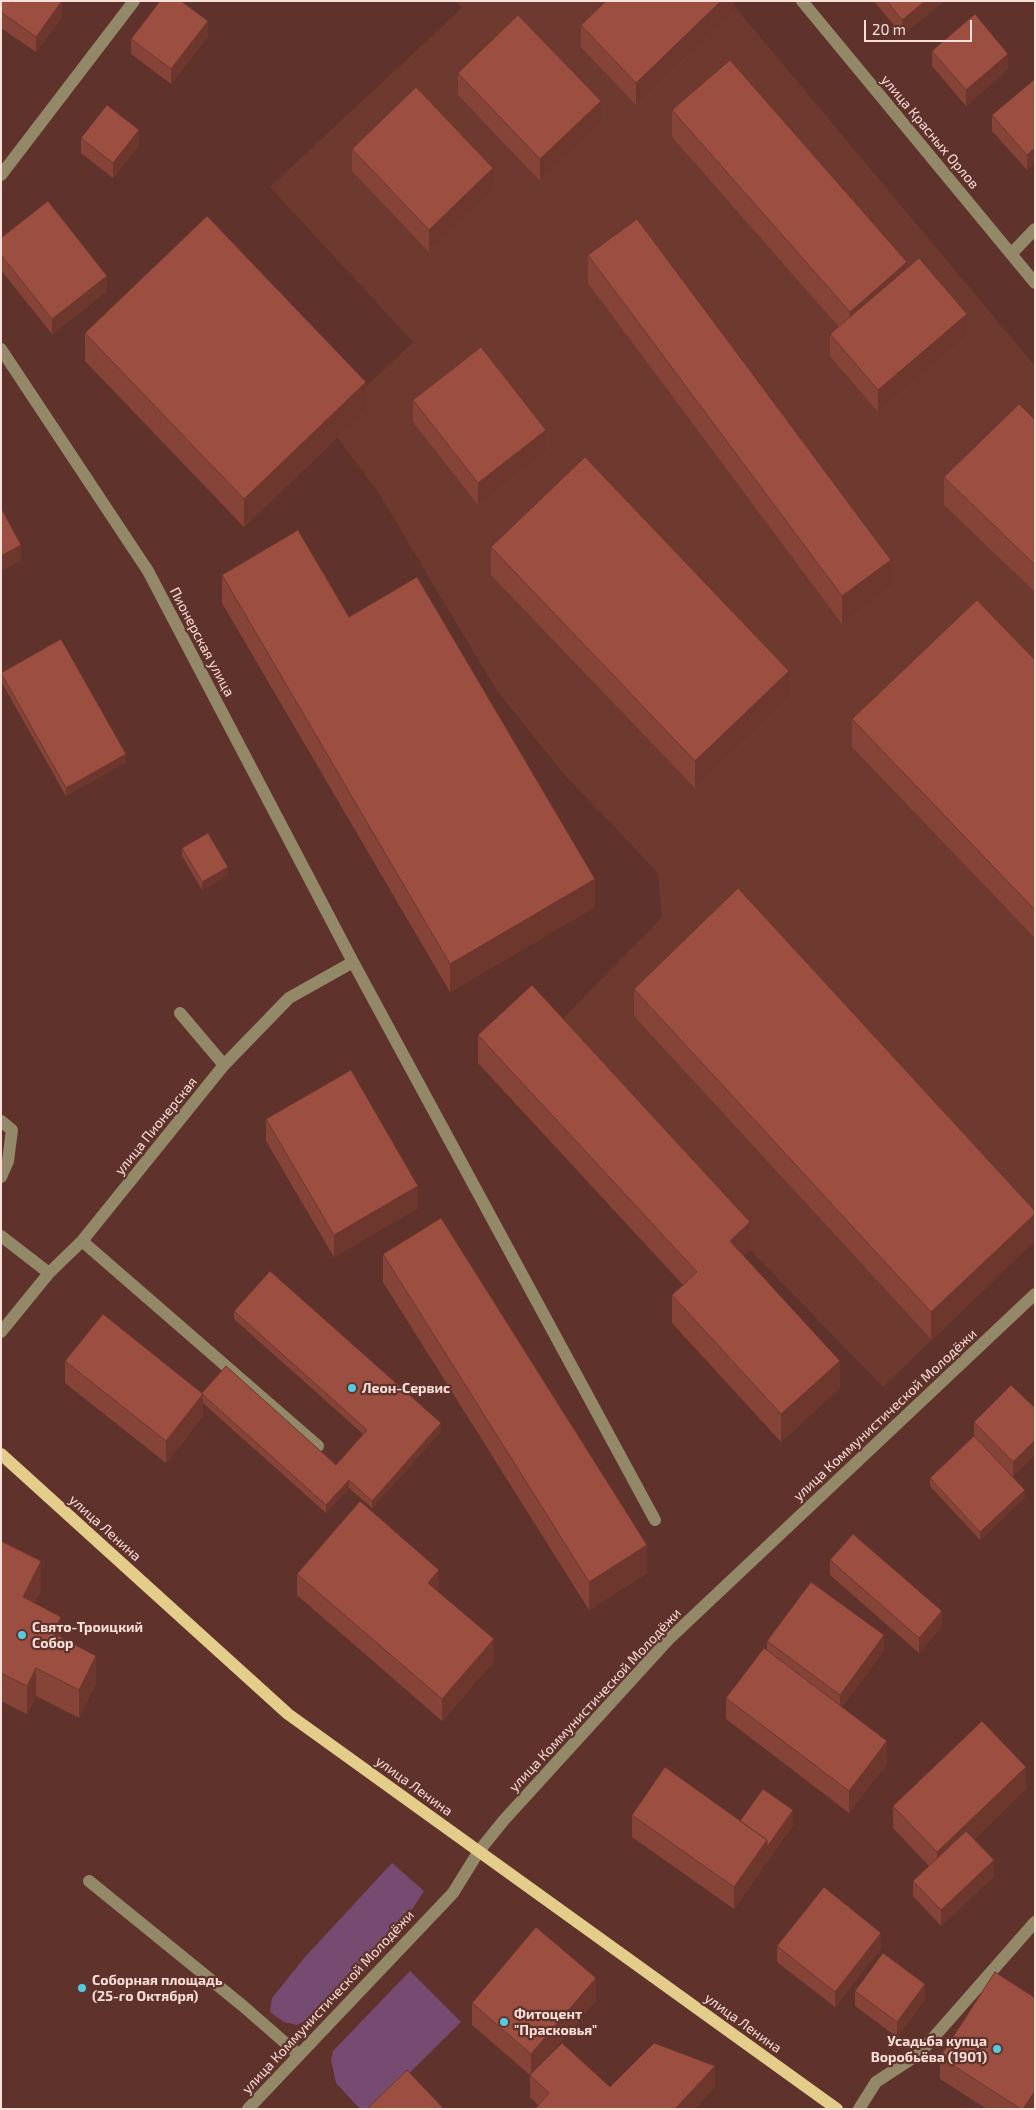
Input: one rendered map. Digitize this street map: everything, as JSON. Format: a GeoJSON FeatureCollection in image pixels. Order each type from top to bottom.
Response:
{"type":"FeatureCollection","features":[{"type":"Feature","properties":{"kind":"main road","name":"улица Ленина"},"geometry":{"type":"LineString","coordinates":[[1,1454],[288,1714],[837,2109]]}},
{"type":"Feature","properties":{"kind":"street"},"geometry":{"type":"LineString","coordinates":[[1,175],[134,1]]}},
{"type":"Feature","properties":{"kind":"street","name":"улица Красных Орлов"},"geometry":{"type":"LineString","coordinates":[[802,1],[1035,283]]}},
{"type":"Feature","properties":{"kind":"street"},"geometry":{"type":"LineString","coordinates":[[1012,253],[1035,229]]}},
{"type":"Feature","properties":{"kind":"street","name":"Пионерская улица"},"geometry":{"type":"LineString","coordinates":[[1,349],[148,571],[353,962],[655,1520]]}},
{"type":"Feature","properties":{"kind":"street","name":"улица Пионерская"},"geometry":{"type":"LineString","coordinates":[[1,1332],[49,1273],[82,1241],[224,1066],[289,998],[353,962]]}},
{"type":"Feature","properties":{"kind":"street"},"geometry":{"type":"LineString","coordinates":[[180,1013],[224,1066]]}},
{"type":"Feature","properties":{"kind":"street"},"geometry":{"type":"LineString","coordinates":[[1,1121],[12,1130],[8,1161],[1,1177]]}},
{"type":"Feature","properties":{"kind":"street"},"geometry":{"type":"LineString","coordinates":[[1,1236],[49,1273]]}},
{"type":"Feature","properties":{"kind":"street"},"geometry":{"type":"LineString","coordinates":[[82,1241],[318,1446]]}},
{"type":"Feature","properties":{"kind":"street","name":"улица Коммунистической Молодёжи"},"geometry":{"type":"LineString","coordinates":[[248,2109],[298,2054],[453,1893],[479,1851],[504,1820],[668,1640],[1035,1294]]}},
{"type":"Feature","properties":{"kind":"street"},"geometry":{"type":"LineString","coordinates":[[88,1881],[249,2011],[298,2054]]}},
{"type":"Feature","properties":{"kind":"street"},"geometry":{"type":"LineString","coordinates":[[858,2109],[876,2082],[919,2054],[1035,1922]]}},
{"type":"Feature","properties":{"kind":"shaded area"},"geometry":{"type":"Polygon","coordinates":[[[457,1],[730,1],[1035,366],[1035,1241],[883,1387],[750,1250],[550,1032],[662,917],[658,873],[562,772],[495,688],[380,495],[337,437],[354,398],[413,342],[270,187],[462,8],[457,1]]]}},
{"type":"Feature","properties":{"kind":"shaded area"},"geometry":{"type":"Polygon","coordinates":[[[392,1863],[424,1891],[413,1908],[312,2017],[297,2025],[284,2022],[270,2012],[272,1998],[305,1957],[392,1863]]]}},
{"type":"Feature","properties":{"kind":"shaded area"},"geometry":{"type":"Polygon","coordinates":[[[410,1971],[461,2022],[373,2109],[360,2109],[336,2083],[331,2060],[333,2051],[410,1971]]]}},
{"type":"Feature","properties":{"kind":"building"},"geometry":{"type":"Polygon","coordinates":[[[1,1],[62,1],[36,37],[1,12],[1,1]]]}},
{"type":"Feature","properties":{"kind":"building"},"geometry":{"type":"Polygon","coordinates":[[[160,1],[181,1],[208,21],[171,69],[131,39],[160,1]]]}},
{"type":"Feature","properties":{"kind":"building"},"geometry":{"type":"Polygon","coordinates":[[[606,1],[721,1],[636,83],[581,25],[606,1]]]}},
{"type":"Feature","properties":{"kind":"building"},"geometry":{"type":"Polygon","coordinates":[[[887,1],[925,1],[902,20],[887,1]]]}},
{"type":"Feature","properties":{"kind":"building"},"geometry":{"type":"Polygon","coordinates":[[[975,14],[1008,54],[966,90],[932,51],[975,14]]]}},
{"type":"Feature","properties":{"kind":"building"},"geometry":{"type":"Polygon","coordinates":[[[518,15],[601,101],[540,159],[458,73],[518,15]]]}},
{"type":"Feature","properties":{"kind":"building"},"geometry":{"type":"Polygon","coordinates":[[[730,60],[907,262],[850,312],[672,110],[730,60]]]}},
{"type":"Feature","properties":{"kind":"building"},"geometry":{"type":"Polygon","coordinates":[[[1035,79],[1035,148],[1027,155],[992,115],[1035,79]]]}},
{"type":"Feature","properties":{"kind":"building"},"geometry":{"type":"Polygon","coordinates":[[[416,87],[493,168],[429,230],[352,149],[416,87]]]}},
{"type":"Feature","properties":{"kind":"building"},"geometry":{"type":"Polygon","coordinates":[[[107,105],[139,130],[113,163],[81,138],[107,105]]]}},
{"type":"Feature","properties":{"kind":"building"},"geometry":{"type":"Polygon","coordinates":[[[48,201],[107,276],[52,319],[1,255],[1,238],[48,201]]]}},
{"type":"Feature","properties":{"kind":"building"},"geometry":{"type":"Polygon","coordinates":[[[207,216],[366,382],[244,499],[85,333],[207,216]]]}},
{"type":"Feature","properties":{"kind":"building"},"geometry":{"type":"Polygon","coordinates":[[[637,219],[891,560],[842,596],[588,255],[637,219]]]}},
{"type":"Feature","properties":{"kind":"building"},"geometry":{"type":"Polygon","coordinates":[[[919,258],[967,314],[878,390],[830,334],[919,258]]]}},
{"type":"Feature","properties":{"kind":"building"},"geometry":{"type":"Polygon","coordinates":[[[481,347],[546,430],[478,483],[413,400],[481,347]]]}},
{"type":"Feature","properties":{"kind":"building"},"geometry":{"type":"Polygon","coordinates":[[[1019,404],[1035,420],[1035,565],[944,477],[1019,404]]]}},
{"type":"Feature","properties":{"kind":"building"},"geometry":{"type":"Polygon","coordinates":[[[585,457],[789,671],[695,761],[491,547],[585,457]]]}},
{"type":"Feature","properties":{"kind":"building"},"geometry":{"type":"Polygon","coordinates":[[[1,508],[21,545],[1,556],[1,508]]]}},
{"type":"Feature","properties":{"kind":"building"},"geometry":{"type":"Polygon","coordinates":[[[298,530],[349,617],[417,577],[595,879],[450,964],[222,575],[298,530]]]}},
{"type":"Feature","properties":{"kind":"building"},"geometry":{"type":"Polygon","coordinates":[[[977,600],[1035,660],[1035,910],[852,719],[977,600]]]}},
{"type":"Feature","properties":{"kind":"building"},"geometry":{"type":"Polygon","coordinates":[[[61,639],[126,754],[66,788],[1,673],[61,639]]]}},
{"type":"Feature","properties":{"kind":"building"},"geometry":{"type":"Polygon","coordinates":[[[208,833],[228,867],[202,882],[182,848],[208,833]]]}},
{"type":"Feature","properties":{"kind":"building"},"geometry":{"type":"Polygon","coordinates":[[[738,888],[1035,1211],[1035,1214],[931,1312],[634,989],[738,888]]]}},
{"type":"Feature","properties":{"kind":"building"},"geometry":{"type":"Polygon","coordinates":[[[532,985],[750,1222],[730,1241],[840,1361],[781,1414],[672,1295],[697,1272],[478,1035],[532,985]]]}},
{"type":"Feature","properties":{"kind":"building"},"geometry":{"type":"Polygon","coordinates":[[[351,1070],[418,1186],[334,1235],[266,1119],[351,1070]]]}},
{"type":"Feature","properties":{"kind":"building"},"geometry":{"type":"Polygon","coordinates":[[[441,1218],[647,1545],[589,1582],[383,1254],[441,1218]]]}},
{"type":"Feature","properties":{"kind":"building","name":"Леон-Сервис"},"geometry":{"type":"Polygon","coordinates":[[[270,1271],[441,1423],[372,1501],[349,1480],[326,1505],[202,1393],[226,1366],[336,1465],[367,1430],[234,1311],[270,1271]]]}},
{"type":"Feature","properties":{"kind":"building"},"geometry":{"type":"Polygon","coordinates":[[[103,1314],[203,1394],[166,1441],[65,1361],[103,1314]]]}},
{"type":"Feature","properties":{"kind":"building"},"geometry":{"type":"Polygon","coordinates":[[[1011,1385],[1035,1408],[1035,1440],[1013,1462],[974,1422],[1011,1385]]]}},
{"type":"Feature","properties":{"kind":"building"},"geometry":{"type":"Polygon","coordinates":[[[974,1436],[1025,1490],[980,1532],[930,1478],[974,1436]]]}},
{"type":"Feature","properties":{"kind":"building"},"geometry":{"type":"Polygon","coordinates":[[[360,1501],[439,1570],[428,1583],[494,1639],[442,1699],[297,1574],[360,1501]]]}},
{"type":"Feature","properties":{"kind":"building"},"geometry":{"type":"Polygon","coordinates":[[[853,1534],[942,1611],[919,1638],[830,1560],[853,1534]]]}},
{"type":"Feature","properties":{"kind":"building","name":"Свято-Троицкий Собор"},"geometry":{"type":"Polygon","coordinates":[[[1,1541],[41,1561],[23,1597],[61,1617],[53,1633],[96,1656],[79,1690],[36,1668],[27,1686],[1,1673],[1,1541]]]}},
{"type":"Feature","properties":{"kind":"building"},"geometry":{"type":"Polygon","coordinates":[[[811,1582],[884,1635],[840,1695],[767,1641],[811,1582]]]}},
{"type":"Feature","properties":{"kind":"building"},"geometry":{"type":"Polygon","coordinates":[[[764,1648],[887,1741],[849,1791],[726,1698],[764,1648]]]}},
{"type":"Feature","properties":{"kind":"building"},"geometry":{"type":"Polygon","coordinates":[[[982,1721],[1026,1767],[937,1852],[893,1806],[982,1721]]]}},
{"type":"Feature","properties":{"kind":"building"},"geometry":{"type":"Polygon","coordinates":[[[665,1767],[767,1840],[734,1887],[632,1815],[665,1767]]]}},
{"type":"Feature","properties":{"kind":"building"},"geometry":{"type":"Polygon","coordinates":[[[763,1789],[793,1810],[767,1847],[767,1840],[740,1821],[763,1789]]]}},
{"type":"Feature","properties":{"kind":"building"},"geometry":{"type":"Polygon","coordinates":[[[966,1831],[994,1860],[941,1910],[913,1881],[966,1831]]]}},
{"type":"Feature","properties":{"kind":"building"},"geometry":{"type":"Polygon","coordinates":[[[824,1887],[881,1933],[835,1992],[777,1946],[824,1887]]]}},
{"type":"Feature","properties":{"kind":"building"},"geometry":{"type":"Polygon","coordinates":[[[536,1927],[596,1978],[531,2054],[472,2003],[536,1927]]]}},
{"type":"Feature","properties":{"kind":"building"},"geometry":{"type":"Polygon","coordinates":[[[883,1953],[925,1984],[897,2022],[855,1991],[883,1953]]]}},
{"type":"Feature","properties":{"kind":"building","name":"Усадьба купца Воробьёва (1901)"},"geometry":{"type":"Polygon","coordinates":[[[995,1972],[1035,1998],[1035,2091],[1023,2109],[940,2057],[995,1972]]]}},
{"type":"Feature","properties":{"kind":"building"},"geometry":{"type":"Polygon","coordinates":[[[562,2043],[610,2087],[654,2043],[715,2066],[675,2109],[535,2109],[549,2093],[530,2075],[562,2043]]]}},
{"type":"Feature","properties":{"kind":"building"},"geometry":{"type":"Polygon","coordinates":[[[407,2070],[444,2109],[367,2109],[407,2070]]]}},
{"type":"Feature","properties":{"kind":"place","name":"Леон-Сервис"},"geometry":{"type":"Point","coordinates":[352,1388]}},
{"type":"Feature","properties":{"kind":"place","name":"Свято-Троицкий Собор"},"geometry":{"type":"Point","coordinates":[22,1635]}},
{"type":"Feature","properties":{"kind":"place","name":"Соборная площадь (25-го Октября)"},"geometry":{"type":"Point","coordinates":[82,1988]}},
{"type":"Feature","properties":{"kind":"place","name":"Фитоцент \"Прасковья\""},"geometry":{"type":"Point","coordinates":[504,2022]}},
{"type":"Feature","properties":{"kind":"place","name":"Усадьба купца Воробьёва (1901)"},"geometry":{"type":"Point","coordinates":[997,2049]}}]}
